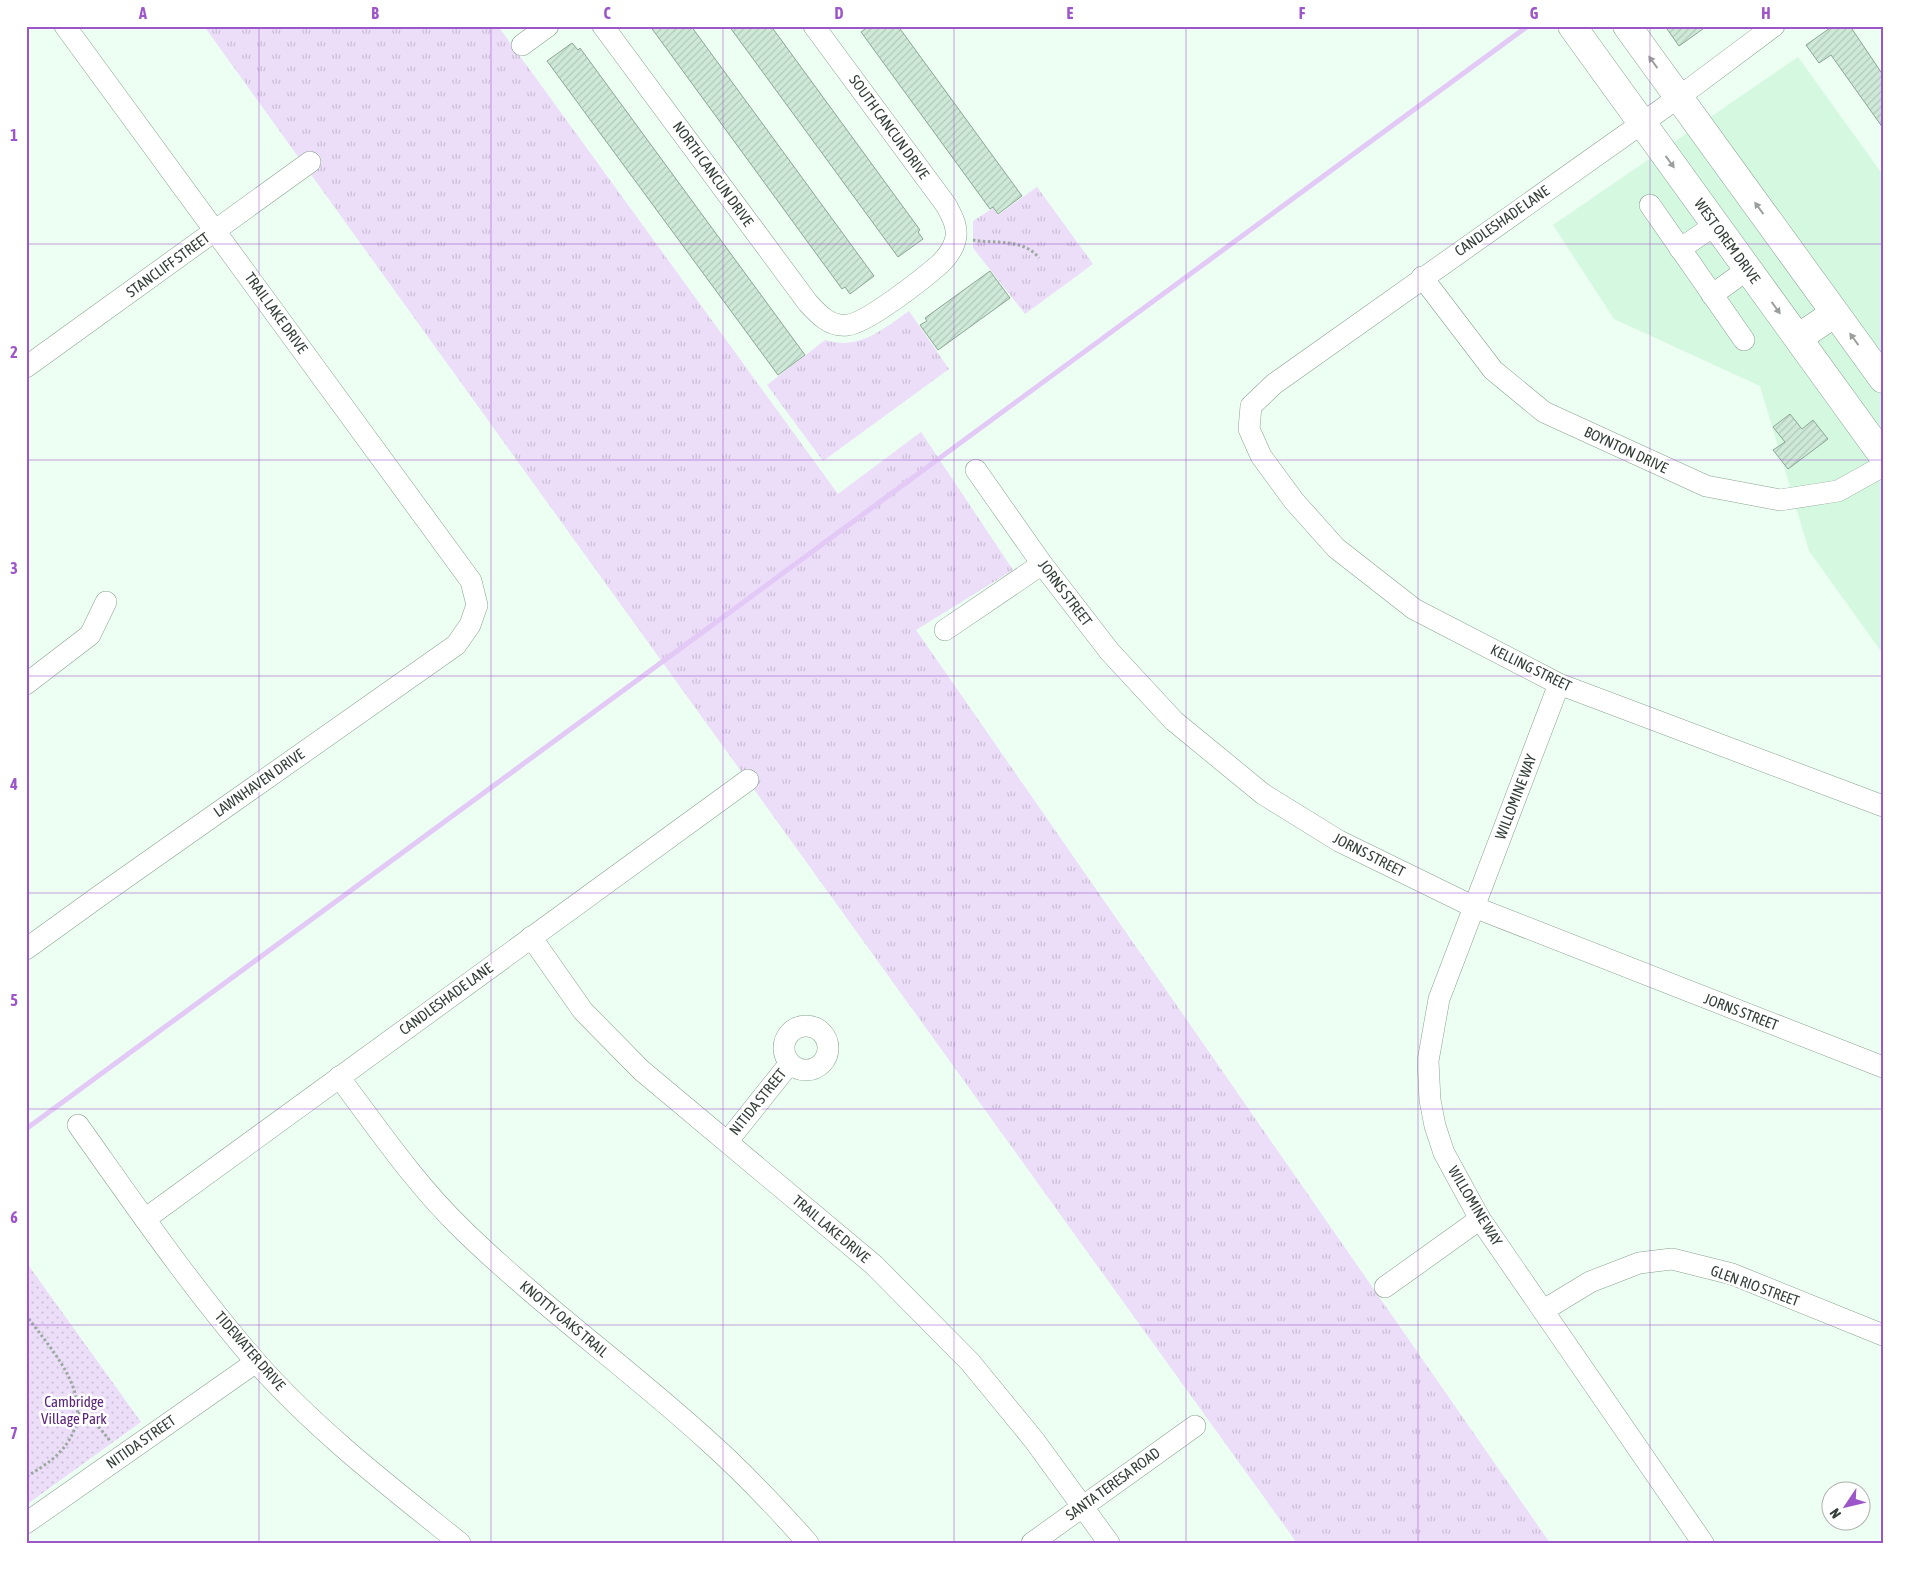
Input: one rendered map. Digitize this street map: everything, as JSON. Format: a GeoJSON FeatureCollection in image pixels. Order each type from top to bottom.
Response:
{"type":"FeatureCollection","features":[{"type":"Feature","properties":{"kind":"main road","name":"WEST OREM DRIVE"},"geometry":{"type":"LineString","coordinates":[[1572,26],[1883,456]]}},
{"type":"Feature","properties":{"kind":"main road"},"geometry":{"type":"LineString","coordinates":[[1627,26],[1883,379]]}},
{"type":"Feature","properties":{"kind":"main road"},"geometry":{"type":"LineString","coordinates":[[1798,338],[1835,313]]}},
{"type":"Feature","properties":{"kind":"street","name":"TRAIL LAKE DRIVE"},"geometry":{"type":"LineString","coordinates":[[65,26],[471,581],[477,605]]}},
{"type":"Feature","properties":{"kind":"street"},"geometry":{"type":"LineString","coordinates":[[522,45],[548,26]]}},
{"type":"Feature","properties":{"kind":"street","name":"NORTH CANCUN DRIVE"},"geometry":{"type":"LineString","coordinates":[[603,26],[808,303],[825,319],[840,325],[848,325],[865,320],[940,264],[964,236]]}},
{"type":"Feature","properties":{"kind":"street","name":"SOUTH CANCUN DRIVE"},"geometry":{"type":"LineString","coordinates":[[814,26],[946,205],[964,236]]}},
{"type":"Feature","properties":{"kind":"street","name":"CANDLESHADE LANE"},"geometry":{"type":"LineString","coordinates":[[1249,429],[1251,406],[1274,384],[1422,277],[1642,123],[1774,26]]}},
{"type":"Feature","properties":{"kind":"street","name":"STANCLIFF STREET"},"geometry":{"type":"LineString","coordinates":[[26,367],[310,162]]}},
{"type":"Feature","properties":{"kind":"street"},"geometry":{"type":"LineString","coordinates":[[1650,206],[1744,340]]}},
{"type":"Feature","properties":{"kind":"street"},"geometry":{"type":"LineString","coordinates":[[1680,249],[1715,225]]}},
{"type":"Feature","properties":{"kind":"street"},"geometry":{"type":"LineString","coordinates":[[1712,295],[1748,270]]}},
{"type":"Feature","properties":{"kind":"street","name":"BOYNTON DRIVE"},"geometry":{"type":"LineString","coordinates":[[1422,277],[1493,370],[1544,412],[1706,486],[1780,500],[1838,491],[1883,466]]}},
{"type":"Feature","properties":{"kind":"street","name":"KELLING STREET"},"geometry":{"type":"LineString","coordinates":[[1249,429],[1261,456],[1294,501],[1336,548],[1414,609],[1559,684],[1883,806]]}},
{"type":"Feature","properties":{"kind":"street","name":"JORNS STREET"},"geometry":{"type":"LineString","coordinates":[[976,470],[1042,564],[1110,652],[1174,721],[1263,794],[1339,841],[1474,907],[1883,1067]]}},
{"type":"Feature","properties":{"kind":"street"},"geometry":{"type":"LineString","coordinates":[[945,630],[1042,564]]}},
{"type":"Feature","properties":{"kind":"street"},"geometry":{"type":"LineString","coordinates":[[26,684],[90,635],[106,602]]}},
{"type":"Feature","properties":{"kind":"street","name":"LAWNHAVEN DRIVE"},"geometry":{"type":"LineString","coordinates":[[26,950],[98,896],[456,645],[470,625],[477,605]]}},
{"type":"Feature","properties":{"kind":"street","name":"WILLOMINE WAY"},"geometry":{"type":"LineString","coordinates":[[1559,684],[1439,999],[1428,1061],[1435,1126],[1448,1161],[1480,1219],[1703,1543]]}},
{"type":"Feature","properties":{"kind":"street","name":"CANDLESHADE LANE"},"geometry":{"type":"LineString","coordinates":[[145,1219],[748,780]]}},
{"type":"Feature","properties":{"kind":"street","name":"TRAIL LAKE DRIVE"},"geometry":{"type":"LineString","coordinates":[[531,937],[583,1010],[641,1070],[874,1265],[970,1362],[1083,1506],[1109,1543]]}},
{"type":"Feature","properties":{"kind":"street","name":"NITIDA STREET"},"geometry":{"type":"LineString","coordinates":[[727,1142],[790,1063]]}},
{"type":"Feature","properties":{"kind":"street","name":"KNOTTY OAKS TRAIL"},"geometry":{"type":"LineString","coordinates":[[339,1077],[402,1160],[461,1229],[496,1262],[706,1438],[746,1475],[808,1543]]}},
{"type":"Feature","properties":{"kind":"street","name":"TIDEWATER DRIVE"},"geometry":{"type":"LineString","coordinates":[[78,1125],[145,1219],[256,1362],[304,1412],[357,1460],[460,1543]]}},
{"type":"Feature","properties":{"kind":"street"},"geometry":{"type":"LineString","coordinates":[[1385,1287],[1480,1219]]}},
{"type":"Feature","properties":{"kind":"street","name":"GLEN RIO STREET"},"geometry":{"type":"LineString","coordinates":[[1544,1310],[1590,1282],[1639,1264],[1672,1259],[1732,1274],[1883,1335]]}},
{"type":"Feature","properties":{"kind":"street","name":"NITIDA STREET"},"geometry":{"type":"LineString","coordinates":[[26,1523],[256,1362]]}},
{"type":"Feature","properties":{"kind":"street","name":"SANTA TERESA ROAD"},"geometry":{"type":"LineString","coordinates":[[1032,1543],[1195,1426]]}},
{"type":"Feature","properties":{"kind":"path"},"geometry":{"type":"LineString","coordinates":[[964,236],[1015,243],[1029,249],[1038,258]]}},
{"type":"Feature","properties":{"kind":"path"},"geometry":{"type":"LineString","coordinates":[[26,1315],[68,1373],[76,1392],[78,1413],[70,1438],[60,1453],[26,1477]]}},
{"type":"Feature","properties":{"kind":"path"},"geometry":{"type":"LineString","coordinates":[[78,1413],[94,1421],[115,1446]]}},
{"type":"Feature","properties":{"kind":"shaded area"},"geometry":{"type":"Polygon","coordinates":[[[1798,57],[1883,175],[1883,654],[1809,551],[1760,386],[1614,319],[1553,225],[1798,57]]]}},
{"type":"Feature","properties":{"kind":"green space"},"geometry":{"type":"Polygon","coordinates":[[[204,26],[498,26],[838,494],[921,432],[1013,570],[916,630],[1550,1543],[1297,1543],[204,26]]]}},
{"type":"Feature","properties":{"kind":"green space"},"geometry":{"type":"Polygon","coordinates":[[[1037,187],[1093,264],[1025,314],[973,248],[973,221],[993,208],[998,215],[1037,187]]]}},
{"type":"Feature","properties":{"kind":"green space"},"geometry":{"type":"Polygon","coordinates":[[[909,311],[949,369],[823,461],[767,385],[825,340],[849,343],[860,340],[880,331],[909,311]]]}},
{"type":"Feature","properties":{"kind":"green space","name":"Cambridge Village Park"},"geometry":{"type":"Polygon","coordinates":[[[26,1262],[141,1422],[26,1505],[26,1262]]]}},
{"type":"Feature","properties":{"kind":"building"},"geometry":{"type":"Polygon","coordinates":[[[650,26],[691,26],[874,276],[850,294],[845,287],[842,289],[650,26]]]}},
{"type":"Feature","properties":{"kind":"building"},"geometry":{"type":"Polygon","coordinates":[[[729,26],[771,26],[920,230],[918,232],[923,239],[898,257],[729,26]]]}},
{"type":"Feature","properties":{"kind":"building"},"geometry":{"type":"Polygon","coordinates":[[[869,26],[898,26],[1022,196],[998,214],[993,207],[990,209],[861,32],[869,26]]]}},
{"type":"Feature","properties":{"kind":"building"},"geometry":{"type":"Polygon","coordinates":[[[1665,26],[1707,26],[1679,46],[1665,26]]]}},
{"type":"Feature","properties":{"kind":"building"},"geometry":{"type":"Polygon","coordinates":[[[1833,26],[1850,26],[1883,75],[1883,128],[1831,55],[1819,63],[1806,45],[1833,26]]]}},
{"type":"Feature","properties":{"kind":"building"},"geometry":{"type":"Polygon","coordinates":[[[572,43],[578,50],[580,48],[805,355],[778,375],[547,61],[572,43]]]}},
{"type":"Feature","properties":{"kind":"building"},"geometry":{"type":"Polygon","coordinates":[[[990,271],[1010,298],[938,350],[920,325],[927,321],[925,318],[990,271]]]}},
{"type":"Feature","properties":{"kind":"building"},"geometry":{"type":"Polygon","coordinates":[[[1790,414],[1802,429],[1813,420],[1828,439],[1788,469],[1773,450],[1785,442],[1773,427],[1790,414]]]}},
{"type":"Feature","properties":{"kind":"waterway"},"geometry":{"type":"LineString","coordinates":[[26,1129],[1528,26]]}}]}
